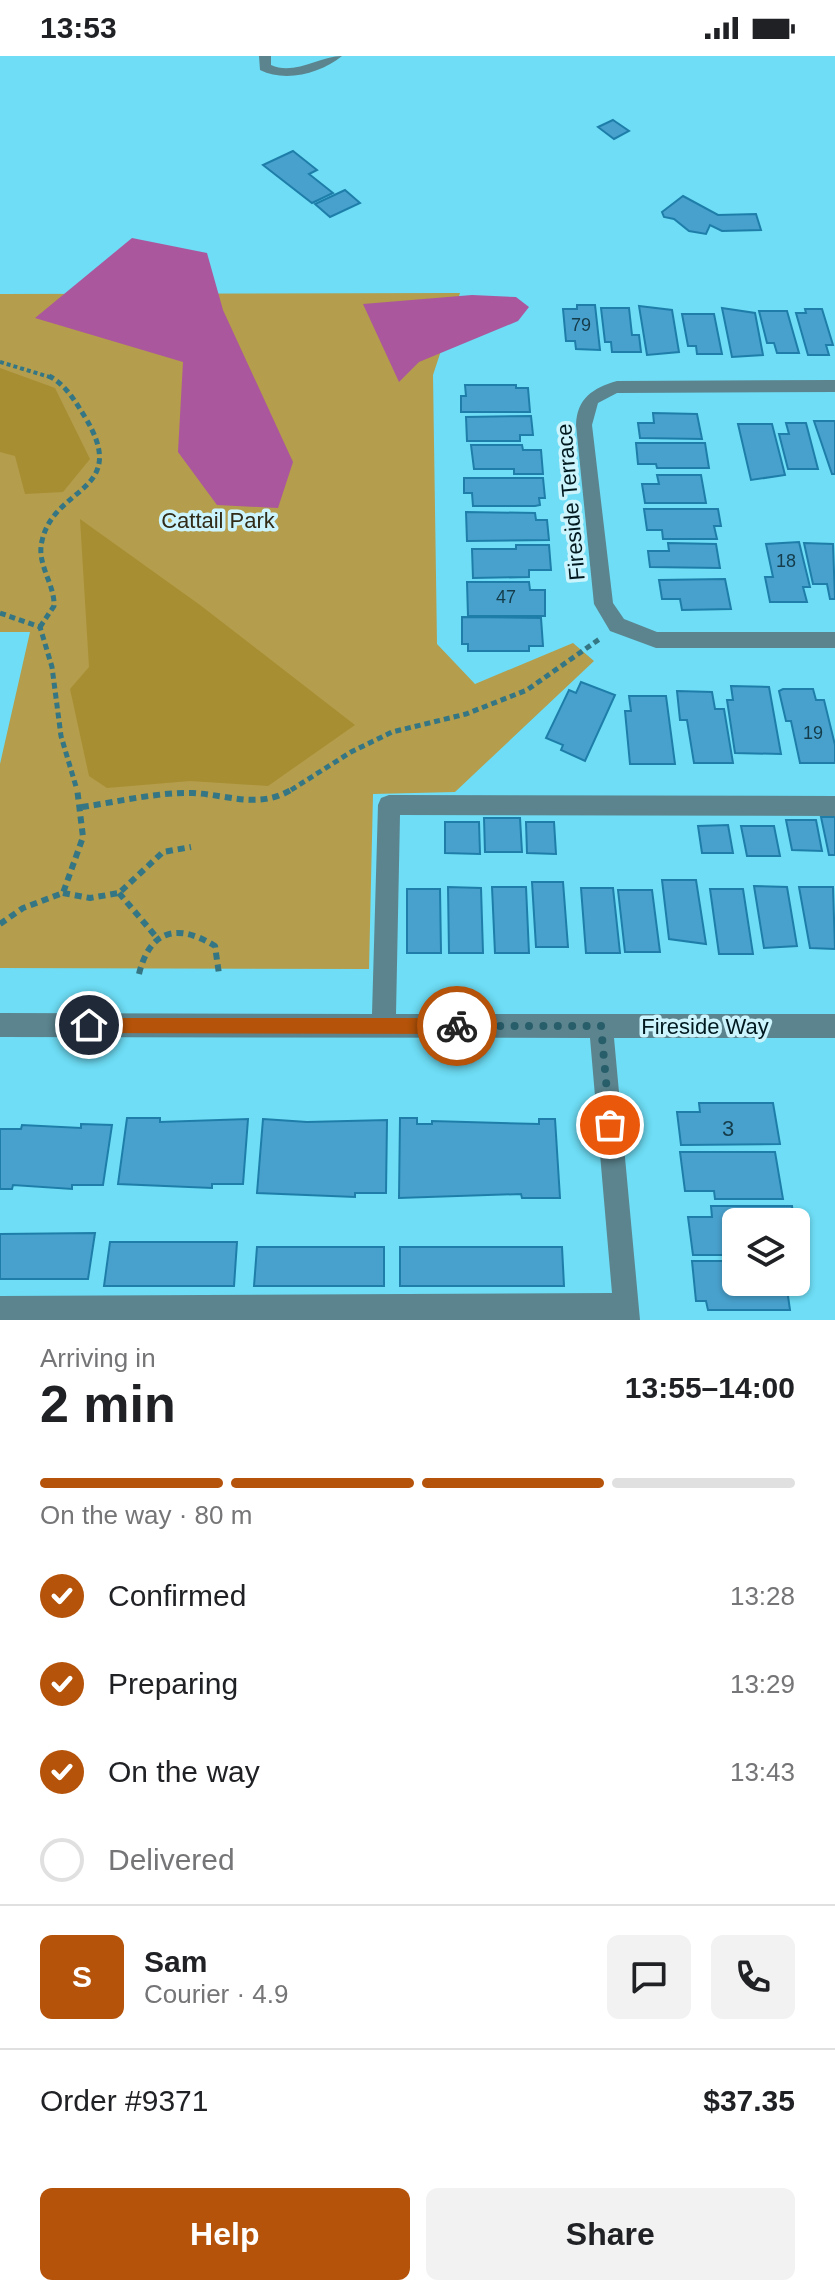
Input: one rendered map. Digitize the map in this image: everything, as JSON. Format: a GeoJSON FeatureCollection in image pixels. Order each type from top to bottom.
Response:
{"type":"FeatureCollection","features":[{"type":"Feature","properties":{"kind":"street"},"geometry":{"type":"LineString","coordinates":[[265,56],[265,67],[282,73],[299,71],[336,56]]}},
{"type":"Feature","properties":{"kind":"street","name":"Fireside Terrace"},"geometry":{"type":"LineString","coordinates":[[617,625],[604,604],[584,425],[587,404],[594,396],[628,385],[835,386]]}},
{"type":"Feature","properties":{"kind":"street"},"geometry":{"type":"LineString","coordinates":[[617,625],[656,640],[835,640]]}},
{"type":"Feature","properties":{"kind":"street"},"geometry":{"type":"LineString","coordinates":[[384,1026],[389,805],[835,806]]}},
{"type":"Feature","properties":{"kind":"street","name":"Fireside Way"},"geometry":{"type":"LineString","coordinates":[[0,1025],[835,1026]]}},
{"type":"Feature","properties":{"kind":"street"},"geometry":{"type":"LineString","coordinates":[[0,1310],[627,1313],[601,1026]]}},
{"type":"Feature","properties":{"kind":"path"},"geometry":{"type":"LineString","coordinates":[[0,362],[56,379],[65,386],[100,446],[100,466],[93,481],[51,521],[41,540],[40,553],[53,589],[54,606],[50,619],[40,627]]}},
{"type":"Feature","properties":{"kind":"path"},"geometry":{"type":"LineString","coordinates":[[0,613],[40,627],[52,651],[61,735],[82,807],[83,831],[78,857],[63,893]]}},
{"type":"Feature","properties":{"kind":"path"},"geometry":{"type":"LineString","coordinates":[[82,807],[191,793],[251,802],[279,798],[351,752],[392,732],[466,714],[527,690],[550,677],[617,625]]}},
{"type":"Feature","properties":{"kind":"path"},"geometry":{"type":"LineString","coordinates":[[0,924],[23,908],[63,893],[90,898],[119,893],[163,852],[191,847]]}},
{"type":"Feature","properties":{"kind":"path"},"geometry":{"type":"LineString","coordinates":[[119,893],[158,939]]}},
{"type":"Feature","properties":{"kind":"path"},"geometry":{"type":"LineString","coordinates":[[139,974],[146,950],[158,939],[180,931],[198,934],[215,946],[219,974]]}},
{"type":"Feature","properties":{"kind":"green space","name":"Cattail Park"},"geometry":{"type":"Polygon","coordinates":[[[460,293],[433,375],[437,644],[475,684],[573,643],[594,661],[455,792],[373,794],[369,969],[0,968],[0,764],[30,632],[0,632],[0,294],[460,293]]]}},
{"type":"Feature","properties":{"kind":"shaded area"},"geometry":{"type":"Polygon","coordinates":[[[132,238],[207,253],[223,310],[293,462],[278,508],[217,505],[178,452],[183,362],[35,318],[132,238]]]}},
{"type":"Feature","properties":{"kind":"shaded area"},"geometry":{"type":"Polygon","coordinates":[[[472,295],[516,297],[529,307],[518,321],[419,362],[399,382],[363,304],[472,295]]]}},
{"type":"Feature","properties":{"kind":"shaded area"},"geometry":{"type":"Polygon","coordinates":[[[0,368],[55,388],[90,459],[63,492],[25,494],[15,456],[0,452],[0,368]]]}},
{"type":"Feature","properties":{"kind":"shaded area"},"geometry":{"type":"Polygon","coordinates":[[[80,519],[200,605],[355,725],[268,786],[190,781],[107,788],[89,776],[70,689],[89,667],[80,519]]]}},
{"type":"Feature","properties":{"kind":"building"},"geometry":{"type":"Polygon","coordinates":[[[613,120],[629,131],[614,139],[598,127],[613,120]]]}},
{"type":"Feature","properties":{"kind":"building"},"geometry":{"type":"Polygon","coordinates":[[[293,151],[317,170],[309,174],[333,193],[312,203],[263,165],[293,151]]]}},
{"type":"Feature","properties":{"kind":"building"},"geometry":{"type":"Polygon","coordinates":[[[345,190],[360,203],[330,217],[315,204],[345,190]]]}},
{"type":"Feature","properties":{"kind":"building"},"geometry":{"type":"Polygon","coordinates":[[[683,196],[718,215],[756,214],[761,230],[722,231],[710,225],[706,234],[689,231],[674,219],[664,217],[662,212],[683,196]]]}},
{"type":"Feature","properties":{"kind":"building"},"geometry":{"type":"Polygon","coordinates":[[[577,305],[595,305],[600,350],[576,349],[575,341],[566,341],[563,309],[577,309],[577,305]]]}},
{"type":"Feature","properties":{"kind":"building"},"geometry":{"type":"Polygon","coordinates":[[[639,306],[672,310],[679,352],[647,355],[639,306]]]}},
{"type":"Feature","properties":{"kind":"building"},"geometry":{"type":"Polygon","coordinates":[[[601,308],[629,308],[632,335],[639,335],[641,352],[612,352],[611,342],[605,342],[601,308]]]}},
{"type":"Feature","properties":{"kind":"building"},"geometry":{"type":"Polygon","coordinates":[[[722,308],[755,313],[763,355],[732,357],[722,308]]]}},
{"type":"Feature","properties":{"kind":"building"},"geometry":{"type":"Polygon","coordinates":[[[805,309],[822,309],[833,345],[826,345],[829,355],[808,355],[796,313],[806,313],[805,309]]]}},
{"type":"Feature","properties":{"kind":"building"},"geometry":{"type":"Polygon","coordinates":[[[759,311],[787,311],[799,353],[777,353],[774,343],[767,343],[759,311]]]}},
{"type":"Feature","properties":{"kind":"building"},"geometry":{"type":"Polygon","coordinates":[[[682,314],[714,314],[722,354],[697,354],[696,346],[688,346],[682,314]]]}},
{"type":"Feature","properties":{"kind":"building"},"geometry":{"type":"Polygon","coordinates":[[[465,385],[516,385],[516,388],[528,388],[530,412],[461,412],[461,396],[466,396],[465,385]]]}},
{"type":"Feature","properties":{"kind":"building"},"geometry":{"type":"Polygon","coordinates":[[[653,413],[697,414],[702,439],[640,438],[638,423],[654,423],[653,413]]]}},
{"type":"Feature","properties":{"kind":"building"},"geometry":{"type":"Polygon","coordinates":[[[531,416],[533,435],[520,435],[520,441],[467,441],[466,417],[531,416]]]}},
{"type":"Feature","properties":{"kind":"building"},"geometry":{"type":"Polygon","coordinates":[[[814,421],[835,421],[835,474],[832,474],[814,421]]]}},
{"type":"Feature","properties":{"kind":"building"},"geometry":{"type":"Polygon","coordinates":[[[786,423],[806,423],[818,469],[788,469],[779,434],[789,434],[786,423]]]}},
{"type":"Feature","properties":{"kind":"building"},"geometry":{"type":"Polygon","coordinates":[[[738,424],[772,424],[785,475],[751,480],[738,424]]]}},
{"type":"Feature","properties":{"kind":"building"},"geometry":{"type":"Polygon","coordinates":[[[636,443],[705,443],[709,468],[657,468],[656,464],[638,464],[636,443]]]}},
{"type":"Feature","properties":{"kind":"building"},"geometry":{"type":"Polygon","coordinates":[[[471,445],[522,445],[523,450],[541,450],[543,474],[514,474],[514,469],[474,469],[471,445]]]}},
{"type":"Feature","properties":{"kind":"building"},"geometry":{"type":"Polygon","coordinates":[[[657,475],[701,475],[706,503],[645,503],[642,484],[659,484],[657,475]]]}},
{"type":"Feature","properties":{"kind":"building"},"geometry":{"type":"Polygon","coordinates":[[[464,478],[543,478],[545,498],[539,498],[540,505],[535,506],[473,506],[472,493],[464,493],[464,478]]]}},
{"type":"Feature","properties":{"kind":"building"},"geometry":{"type":"Polygon","coordinates":[[[644,509],[718,509],[721,526],[714,526],[717,539],[663,539],[662,530],[647,530],[644,509]]]}},
{"type":"Feature","properties":{"kind":"building"},"geometry":{"type":"Polygon","coordinates":[[[466,512],[535,513],[536,520],[547,520],[549,540],[467,541],[466,512]]]}},
{"type":"Feature","properties":{"kind":"building"},"geometry":{"type":"Polygon","coordinates":[[[799,542],[810,587],[803,587],[807,602],[770,602],[765,577],[773,577],[766,544],[799,542]]]}},
{"type":"Feature","properties":{"kind":"building"},"geometry":{"type":"Polygon","coordinates":[[[668,543],[716,544],[720,568],[650,567],[648,551],[669,551],[668,543]]]}},
{"type":"Feature","properties":{"kind":"building"},"geometry":{"type":"Polygon","coordinates":[[[804,543],[833,544],[835,599],[830,599],[827,584],[813,584],[804,543]]]}},
{"type":"Feature","properties":{"kind":"building"},"geometry":{"type":"Polygon","coordinates":[[[516,545],[549,545],[551,570],[529,570],[529,577],[473,578],[472,549],[516,549],[516,545]]]}},
{"type":"Feature","properties":{"kind":"building"},"geometry":{"type":"Polygon","coordinates":[[[725,579],[731,609],[682,610],[680,599],[662,599],[659,580],[725,579]]]}},
{"type":"Feature","properties":{"kind":"building"},"geometry":{"type":"Polygon","coordinates":[[[467,582],[529,582],[530,590],[545,590],[545,616],[468,616],[467,582]]]}},
{"type":"Feature","properties":{"kind":"building"},"geometry":{"type":"Polygon","coordinates":[[[462,617],[541,618],[543,646],[529,646],[529,651],[468,651],[468,644],[462,644],[462,617]]]}},
{"type":"Feature","properties":{"kind":"building"},"geometry":{"type":"Polygon","coordinates":[[[581,682],[615,695],[585,761],[561,750],[563,745],[546,738],[569,690],[576,693],[581,682]]]}},
{"type":"Feature","properties":{"kind":"building"},"geometry":{"type":"Polygon","coordinates":[[[731,686],[769,687],[781,754],[735,753],[727,700],[733,700],[731,686]]]}},
{"type":"Feature","properties":{"kind":"building"},"geometry":{"type":"Polygon","coordinates":[[[813,689],[816,700],[824,700],[835,745],[835,763],[800,763],[791,721],[786,721],[779,691],[813,689]]]}},
{"type":"Feature","properties":{"kind":"building"},"geometry":{"type":"Polygon","coordinates":[[[677,691],[712,692],[715,709],[724,709],[733,763],[694,763],[687,720],[680,720],[677,691]]]}},
{"type":"Feature","properties":{"kind":"building"},"geometry":{"type":"Polygon","coordinates":[[[629,696],[666,696],[675,764],[630,764],[625,711],[631,711],[629,696]]]}},
{"type":"Feature","properties":{"kind":"building"},"geometry":{"type":"Polygon","coordinates":[[[821,817],[835,817],[835,855],[829,855],[821,817]]]}},
{"type":"Feature","properties":{"kind":"building"},"geometry":{"type":"Polygon","coordinates":[[[484,818],[520,818],[522,852],[485,852],[484,818]]]}},
{"type":"Feature","properties":{"kind":"building"},"geometry":{"type":"Polygon","coordinates":[[[786,820],[816,820],[822,851],[792,850],[786,820]]]}},
{"type":"Feature","properties":{"kind":"building"},"geometry":{"type":"Polygon","coordinates":[[[445,822],[479,822],[480,854],[445,853],[445,822]]]}},
{"type":"Feature","properties":{"kind":"building"},"geometry":{"type":"Polygon","coordinates":[[[526,822],[554,822],[556,854],[527,853],[526,822]]]}},
{"type":"Feature","properties":{"kind":"building"},"geometry":{"type":"Polygon","coordinates":[[[728,825],[733,853],[702,853],[698,826],[728,825]]]}},
{"type":"Feature","properties":{"kind":"building"},"geometry":{"type":"Polygon","coordinates":[[[741,826],[774,826],[780,856],[747,856],[741,826]]]}},
{"type":"Feature","properties":{"kind":"building"},"geometry":{"type":"Polygon","coordinates":[[[662,880],[696,880],[706,944],[669,939],[662,880]]]}},
{"type":"Feature","properties":{"kind":"building"},"geometry":{"type":"Polygon","coordinates":[[[532,882],[563,882],[568,947],[536,947],[532,882]]]}},
{"type":"Feature","properties":{"kind":"building"},"geometry":{"type":"Polygon","coordinates":[[[754,886],[787,887],[797,946],[764,948],[754,886]]]}},
{"type":"Feature","properties":{"kind":"building"},"geometry":{"type":"Polygon","coordinates":[[[448,887],[481,888],[483,953],[449,953],[448,887]]]}},
{"type":"Feature","properties":{"kind":"building"},"geometry":{"type":"Polygon","coordinates":[[[492,887],[526,887],[529,953],[495,953],[492,887]]]}},
{"type":"Feature","properties":{"kind":"building"},"geometry":{"type":"Polygon","coordinates":[[[799,887],[833,887],[835,949],[810,948],[799,887]]]}},
{"type":"Feature","properties":{"kind":"building"},"geometry":{"type":"Polygon","coordinates":[[[581,888],[613,888],[620,953],[586,953],[581,888]]]}},
{"type":"Feature","properties":{"kind":"building"},"geometry":{"type":"Polygon","coordinates":[[[407,889],[440,889],[441,953],[407,953],[407,889]]]}},
{"type":"Feature","properties":{"kind":"building"},"geometry":{"type":"Polygon","coordinates":[[[710,889],[743,889],[753,954],[719,954],[710,889]]]}},
{"type":"Feature","properties":{"kind":"building"},"geometry":{"type":"Polygon","coordinates":[[[618,890],[652,890],[660,952],[625,952],[618,890]]]}},
{"type":"Feature","properties":{"kind":"building"},"geometry":{"type":"Polygon","coordinates":[[[699,1103],[773,1103],[780,1144],[681,1145],[677,1112],[700,1112],[699,1103]]]}},
{"type":"Feature","properties":{"kind":"building"},"geometry":{"type":"Polygon","coordinates":[[[127,1118],[160,1118],[160,1122],[248,1119],[243,1184],[212,1184],[212,1188],[118,1184],[127,1118]]]}},
{"type":"Feature","properties":{"kind":"building"},"geometry":{"type":"Polygon","coordinates":[[[400,1118],[417,1118],[417,1124],[432,1124],[432,1121],[539,1124],[539,1119],[555,1119],[560,1198],[522,1198],[521,1194],[399,1198],[400,1118]]]}},
{"type":"Feature","properties":{"kind":"building"},"geometry":{"type":"Polygon","coordinates":[[[263,1119],[307,1122],[387,1120],[386,1193],[355,1193],[355,1197],[257,1193],[263,1119]]]}},
{"type":"Feature","properties":{"kind":"building"},"geometry":{"type":"Polygon","coordinates":[[[81,1124],[112,1125],[103,1185],[72,1185],[72,1189],[13,1185],[12,1189],[0,1189],[0,1129],[21,1129],[22,1125],[81,1128],[81,1124]]]}},
{"type":"Feature","properties":{"kind":"building"},"geometry":{"type":"Polygon","coordinates":[[[680,1152],[775,1152],[783,1199],[715,1199],[714,1191],[685,1191],[680,1152]]]}},
{"type":"Feature","properties":{"kind":"building"},"geometry":{"type":"Polygon","coordinates":[[[711,1206],[792,1208],[722,1208],[722,1255],[693,1255],[688,1217],[712,1217],[711,1206]]]}},
{"type":"Feature","properties":{"kind":"building"},"geometry":{"type":"Polygon","coordinates":[[[95,1233],[88,1279],[0,1279],[0,1234],[95,1233]]]}},
{"type":"Feature","properties":{"kind":"building"},"geometry":{"type":"Polygon","coordinates":[[[110,1242],[237,1242],[234,1286],[104,1286],[110,1242]]]}},
{"type":"Feature","properties":{"kind":"building"},"geometry":{"type":"Polygon","coordinates":[[[257,1247],[384,1247],[384,1286],[254,1286],[257,1247]]]}},
{"type":"Feature","properties":{"kind":"building"},"geometry":{"type":"Polygon","coordinates":[[[400,1247],[562,1247],[564,1286],[400,1286],[400,1247]]]}},
{"type":"Feature","properties":{"kind":"building"},"geometry":{"type":"Polygon","coordinates":[[[692,1261],[722,1261],[722,1296],[788,1296],[790,1310],[708,1310],[706,1301],[696,1301],[692,1261]]]}},
{"type":"Feature","properties":{"kind":"way so far"},"geometry":{"type":"LineString","coordinates":[[457,1026],[601,1026],[610,1125]]}},
{"type":"Feature","properties":{"kind":"route"},"geometry":{"type":"LineString","coordinates":[[89,1025],[457,1026]]}}]}
